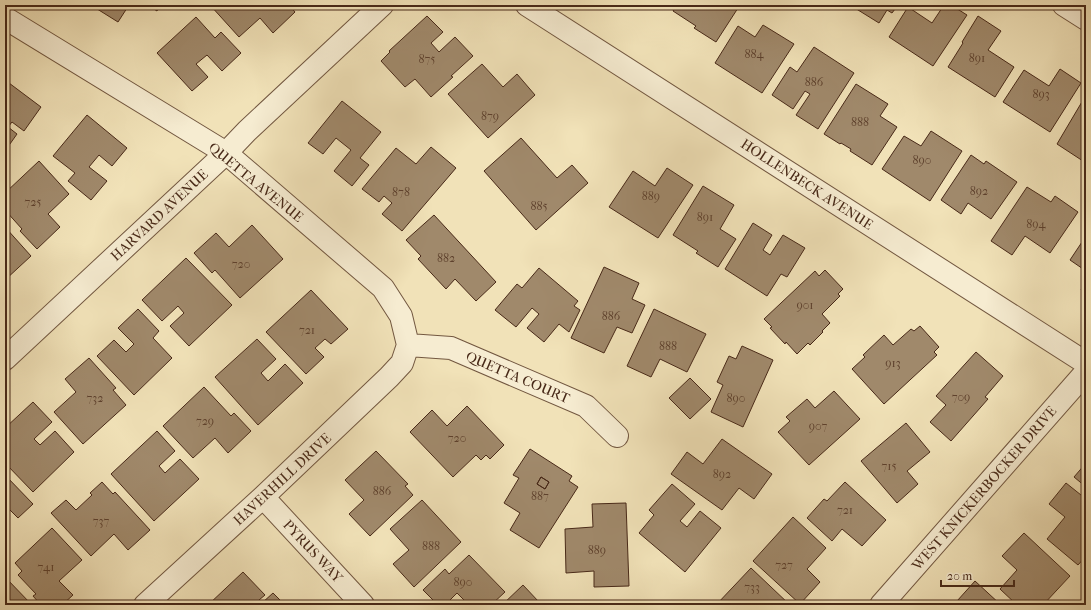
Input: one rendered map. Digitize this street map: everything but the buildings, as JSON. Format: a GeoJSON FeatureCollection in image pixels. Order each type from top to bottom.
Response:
{"type":"FeatureCollection","features":[{"type":"Feature","properties":{"kind":"street","name":"HARVARD AVENUE"},"geometry":{"type":"LineString","coordinates":[[5,359],[382,5]]}},
{"type":"Feature","properties":{"kind":"street","name":"HOLLENBECK AVENUE"},"geometry":{"type":"LineString","coordinates":[[527,5],[1086,363]]}},
{"type":"Feature","properties":{"kind":"street"},"geometry":{"type":"LineString","coordinates":[[1064,5],[1086,19]]}},
{"type":"Feature","properties":{"kind":"street","name":"QUETTA AVENUE"},"geometry":{"type":"LineString","coordinates":[[5,18],[226,153],[383,288],[401,316],[408,345]]}},
{"type":"Feature","properties":{"kind":"street","name":"QUETTA COURT"},"geometry":{"type":"LineString","coordinates":[[408,345],[451,348],[522,378],[586,406],[617,436]]}},
{"type":"Feature","properties":{"kind":"street","name":"HAVERHILL DRIVE"},"geometry":{"type":"LineString","coordinates":[[145,605],[263,497],[390,377],[402,363],[408,345]]}},
{"type":"Feature","properties":{"kind":"street","name":"WEST KNICKERBOCKER DRIVE"},"geometry":{"type":"LineString","coordinates":[[881,605],[1086,372]]}},
{"type":"Feature","properties":{"kind":"street","name":"PYRUS WAY"},"geometry":{"type":"LineString","coordinates":[[263,497],[363,605]]}}]}
